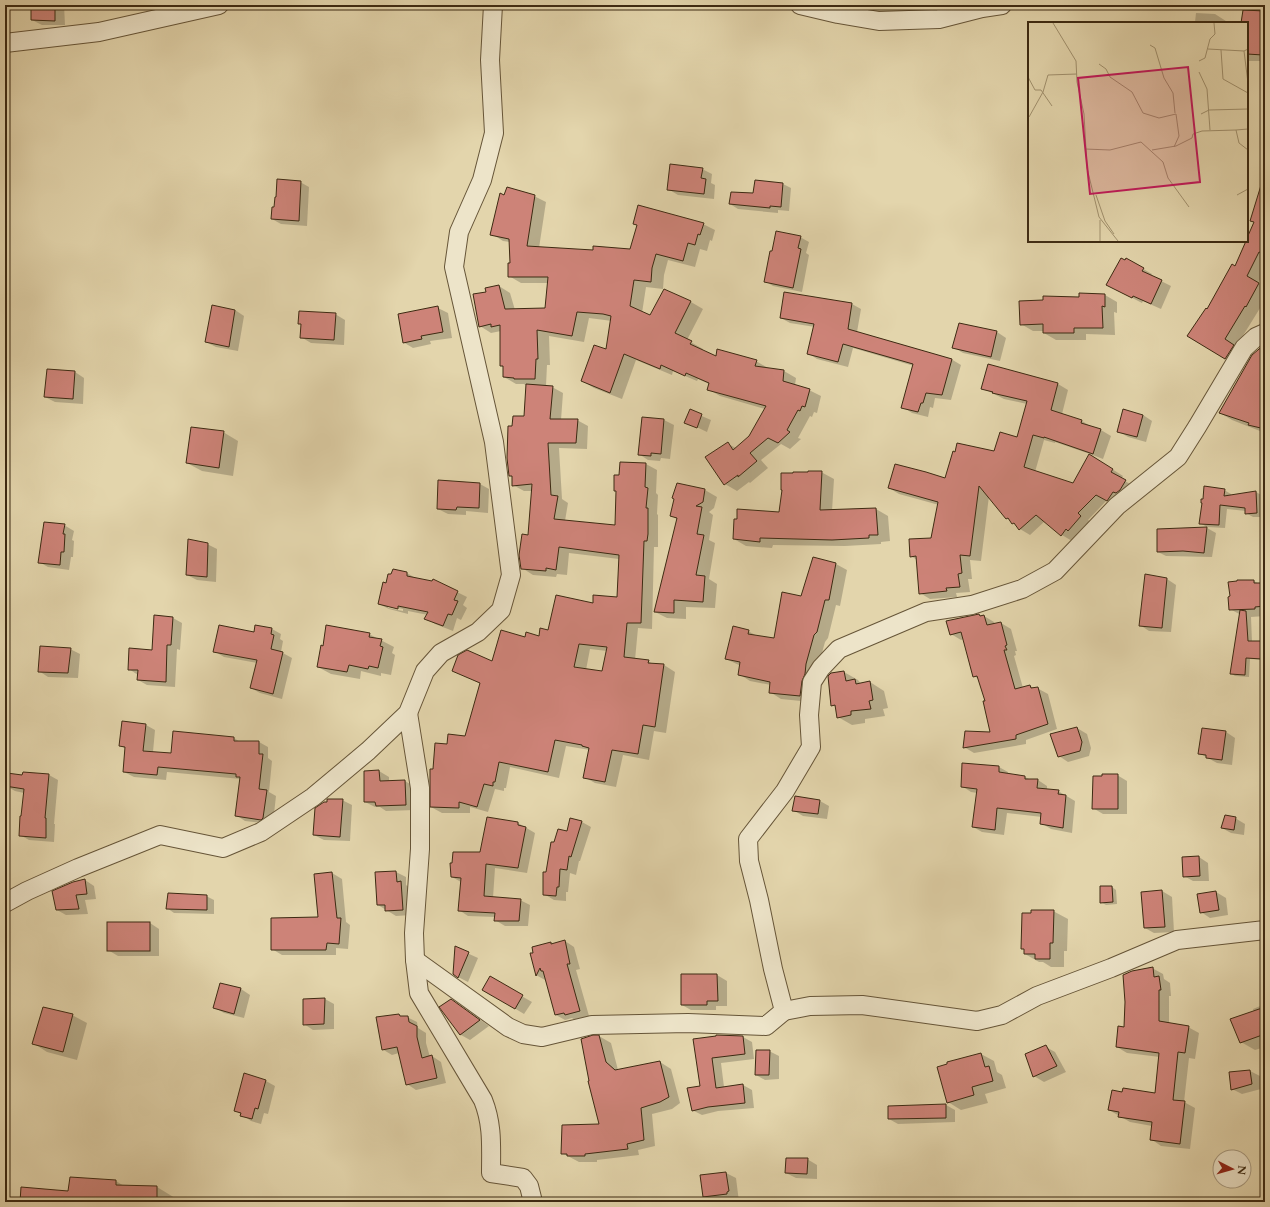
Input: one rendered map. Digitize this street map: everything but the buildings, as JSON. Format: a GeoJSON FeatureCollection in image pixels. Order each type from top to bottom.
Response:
{"type":"FeatureCollection","features":[{"type":"Feature","properties":{"kind":"street"},"geometry":{"type":"LineString","coordinates":[[5,43],[99,32],[219,5]]}},
{"type":"Feature","properties":{"kind":"street"},"geometry":{"type":"LineString","coordinates":[[5,903],[27,891],[78,868],[160,835],[223,848],[261,832],[313,797],[368,750],[408,713],[425,671],[441,653],[478,632],[501,610],[511,575],[494,442],[454,267],[459,232],[482,180],[494,133],[490,60],[494,5]]}},
{"type":"Feature","properties":{"kind":"street"},"geometry":{"type":"LineString","coordinates":[[800,5],[838,14],[879,21],[939,19],[982,8],[1002,5]]}},
{"type":"Feature","properties":{"kind":"street"},"geometry":{"type":"LineString","coordinates":[[5,54],[38,46],[66,36]]}},
{"type":"Feature","properties":{"kind":"street"},"geometry":{"type":"LineString","coordinates":[[784,1011],[749,861],[748,840],[785,791],[811,747],[809,715],[812,682],[821,668],[839,649],[926,612],[972,605],[1022,589],[1054,571],[1117,506],[1178,457],[1244,348],[1256,337],[1265,333]]}},
{"type":"Feature","properties":{"kind":"street"},"geometry":{"type":"LineString","coordinates":[[408,713],[420,788],[420,849],[414,934],[419,993],[483,1100],[491,1126],[491,1173],[522,1178],[529,1186],[533,1202]]}},
{"type":"Feature","properties":{"kind":"street"},"geometry":{"type":"LineString","coordinates":[[415,960],[508,1027],[523,1034],[542,1037],[592,1025],[688,1023],[766,1026],[784,1011],[810,1006],[862,1006],[977,1020],[1002,1015],[1036,996],[1111,968],[1177,940],[1265,930]]}}]}
